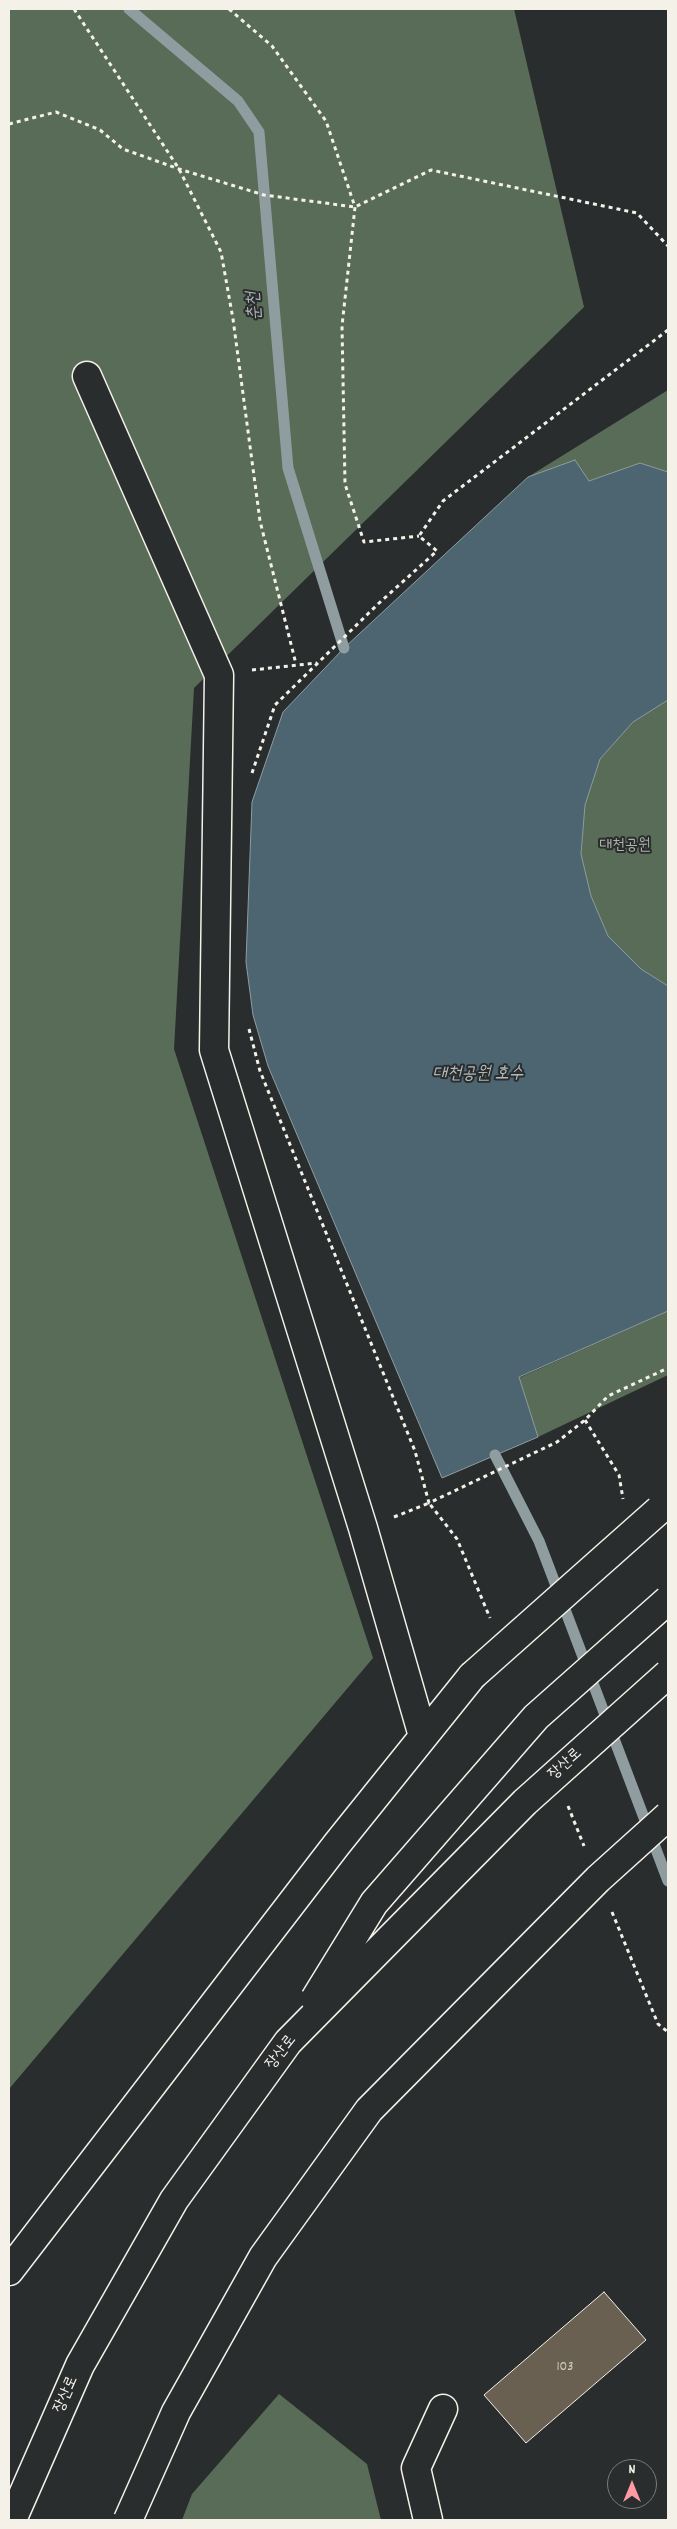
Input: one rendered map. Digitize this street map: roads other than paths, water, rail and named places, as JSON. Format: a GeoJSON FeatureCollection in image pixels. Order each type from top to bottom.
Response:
{"type":"FeatureCollection","features":[{"type":"Feature","properties":{"kind":"main road"},"geometry":{"type":"LineString","coordinates":[[87,376],[219,675],[214,1050],[362,1528],[423,1736]]}},
{"type":"Feature","properties":{"kind":"main road"},"geometry":{"type":"LineString","coordinates":[[9,2271],[331,1852],[472,1676],[664,1508]]}},
{"type":"Feature","properties":{"kind":"main road"},"geometry":{"type":"LineString","coordinates":[[288,2042],[374,1903],[536,1717],[668,1600]]}},
{"type":"Feature","properties":{"kind":"main road","name":"장산로"},"geometry":{"type":"LineString","coordinates":[[12,2520],[80,2365],[174,2200],[288,2042],[525,1802],[668,1674]]}},
{"type":"Feature","properties":{"kind":"main road"},"geometry":{"type":"LineString","coordinates":[[128,2520],[176,2412],[263,2257],[370,2110],[598,1879],[668,1816]]}},
{"type":"Feature","properties":{"kind":"main road"},"geometry":{"type":"LineString","coordinates":[[428,2520],[416,2468],[443,2409]]}},
{"type":"Feature","properties":{"kind":"water","name":"대천공원 호수"},"geometry":{"type":"Polygon","coordinates":[[[575,460],[589,481],[640,463],[668,472],[668,700],[633,722],[600,759],[585,805],[581,854],[591,896],[608,936],[641,969],[668,986],[668,1311],[519,1377],[538,1437],[442,1478],[268,1066],[253,1015],[246,962],[252,802],[283,712],[344,648],[528,477],[575,460]]]}},
{"type":"Feature","properties":{"kind":"waterway","name":"춘천"},"geometry":{"type":"LineString","coordinates":[[129,9],[238,101],[259,132],[288,468],[344,648]]}},
{"type":"Feature","properties":{"kind":"waterway"},"geometry":{"type":"LineString","coordinates":[[495,1455],[539,1541],[668,1881]]}},
{"type":"Feature","properties":{"kind":"park label","name":"대천공원"},"geometry":{"type":"Point","coordinates":[625,847]}}]}
